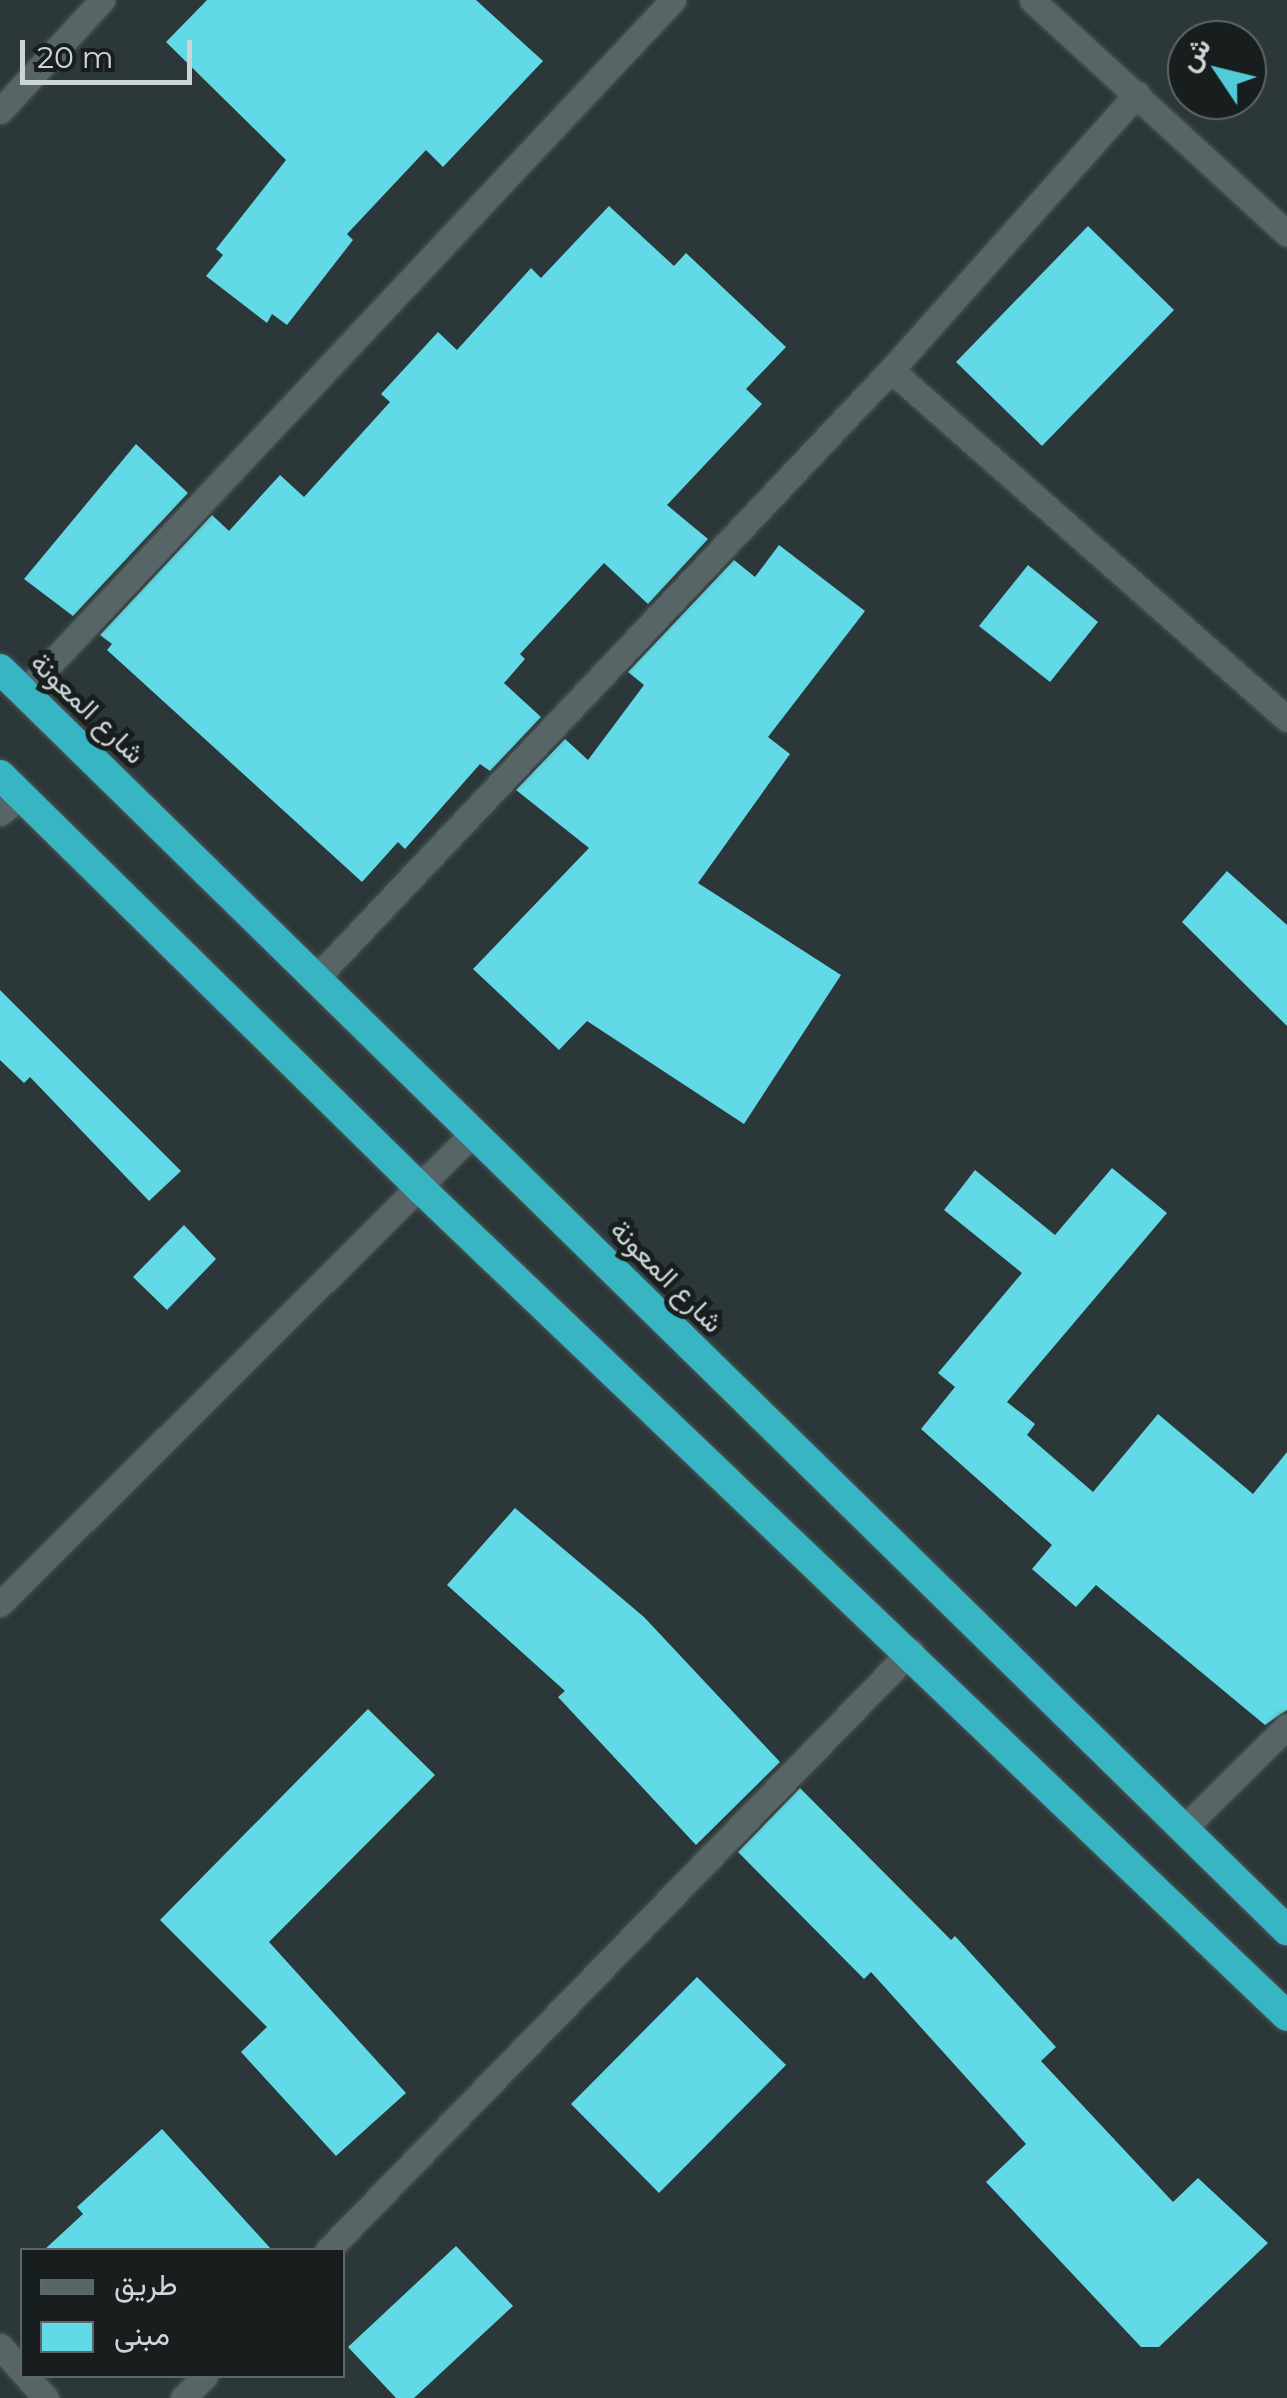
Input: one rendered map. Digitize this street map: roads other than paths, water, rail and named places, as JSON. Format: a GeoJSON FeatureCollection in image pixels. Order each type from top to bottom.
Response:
{"type":"FeatureCollection","features":[{"type":"Feature","properties":{"kind":"highway","name":"شارع المعونة"},"geometry":{"type":"LineString","coordinates":[[0,669],[319,975],[1287,1930]]}},
{"type":"Feature","properties":{"kind":"highway"},"geometry":{"type":"LineString","coordinates":[[7,795],[911,1651],[1287,2016]]}},
{"type":"Feature","properties":{"kind":"street"},"geometry":{"type":"LineString","coordinates":[[0,111],[102,0]]}},
{"type":"Feature","properties":{"kind":"street"},"geometry":{"type":"LineString","coordinates":[[24,692],[673,0]]}},
{"type":"Feature","properties":{"kind":"street"},"geometry":{"type":"LineString","coordinates":[[1032,0],[1287,234]]}},
{"type":"Feature","properties":{"kind":"street"},"geometry":{"type":"LineString","coordinates":[[319,975],[892,370],[1137,94]]}},
{"type":"Feature","properties":{"kind":"street"},"geometry":{"type":"LineString","coordinates":[[892,370],[1287,718]]}},
{"type":"Feature","properties":{"kind":"street"},"geometry":{"type":"LineString","coordinates":[[0,1604],[475,1131]]}},
{"type":"Feature","properties":{"kind":"street"},"geometry":{"type":"LineString","coordinates":[[330,2248],[911,1651]]}},
{"type":"Feature","properties":{"kind":"street"},"geometry":{"type":"LineString","coordinates":[[1182,1830],[1287,1726]]}},
{"type":"Feature","properties":{"kind":"street"},"geometry":{"type":"LineString","coordinates":[[0,2346],[20,2369]]}},
{"type":"Feature","properties":{"kind":"street"},"geometry":{"type":"LineString","coordinates":[[28,2378],[46,2398]]}},
{"type":"Feature","properties":{"kind":"street"},"geometry":{"type":"LineString","coordinates":[[183,2398],[203,2378]]}}]}
